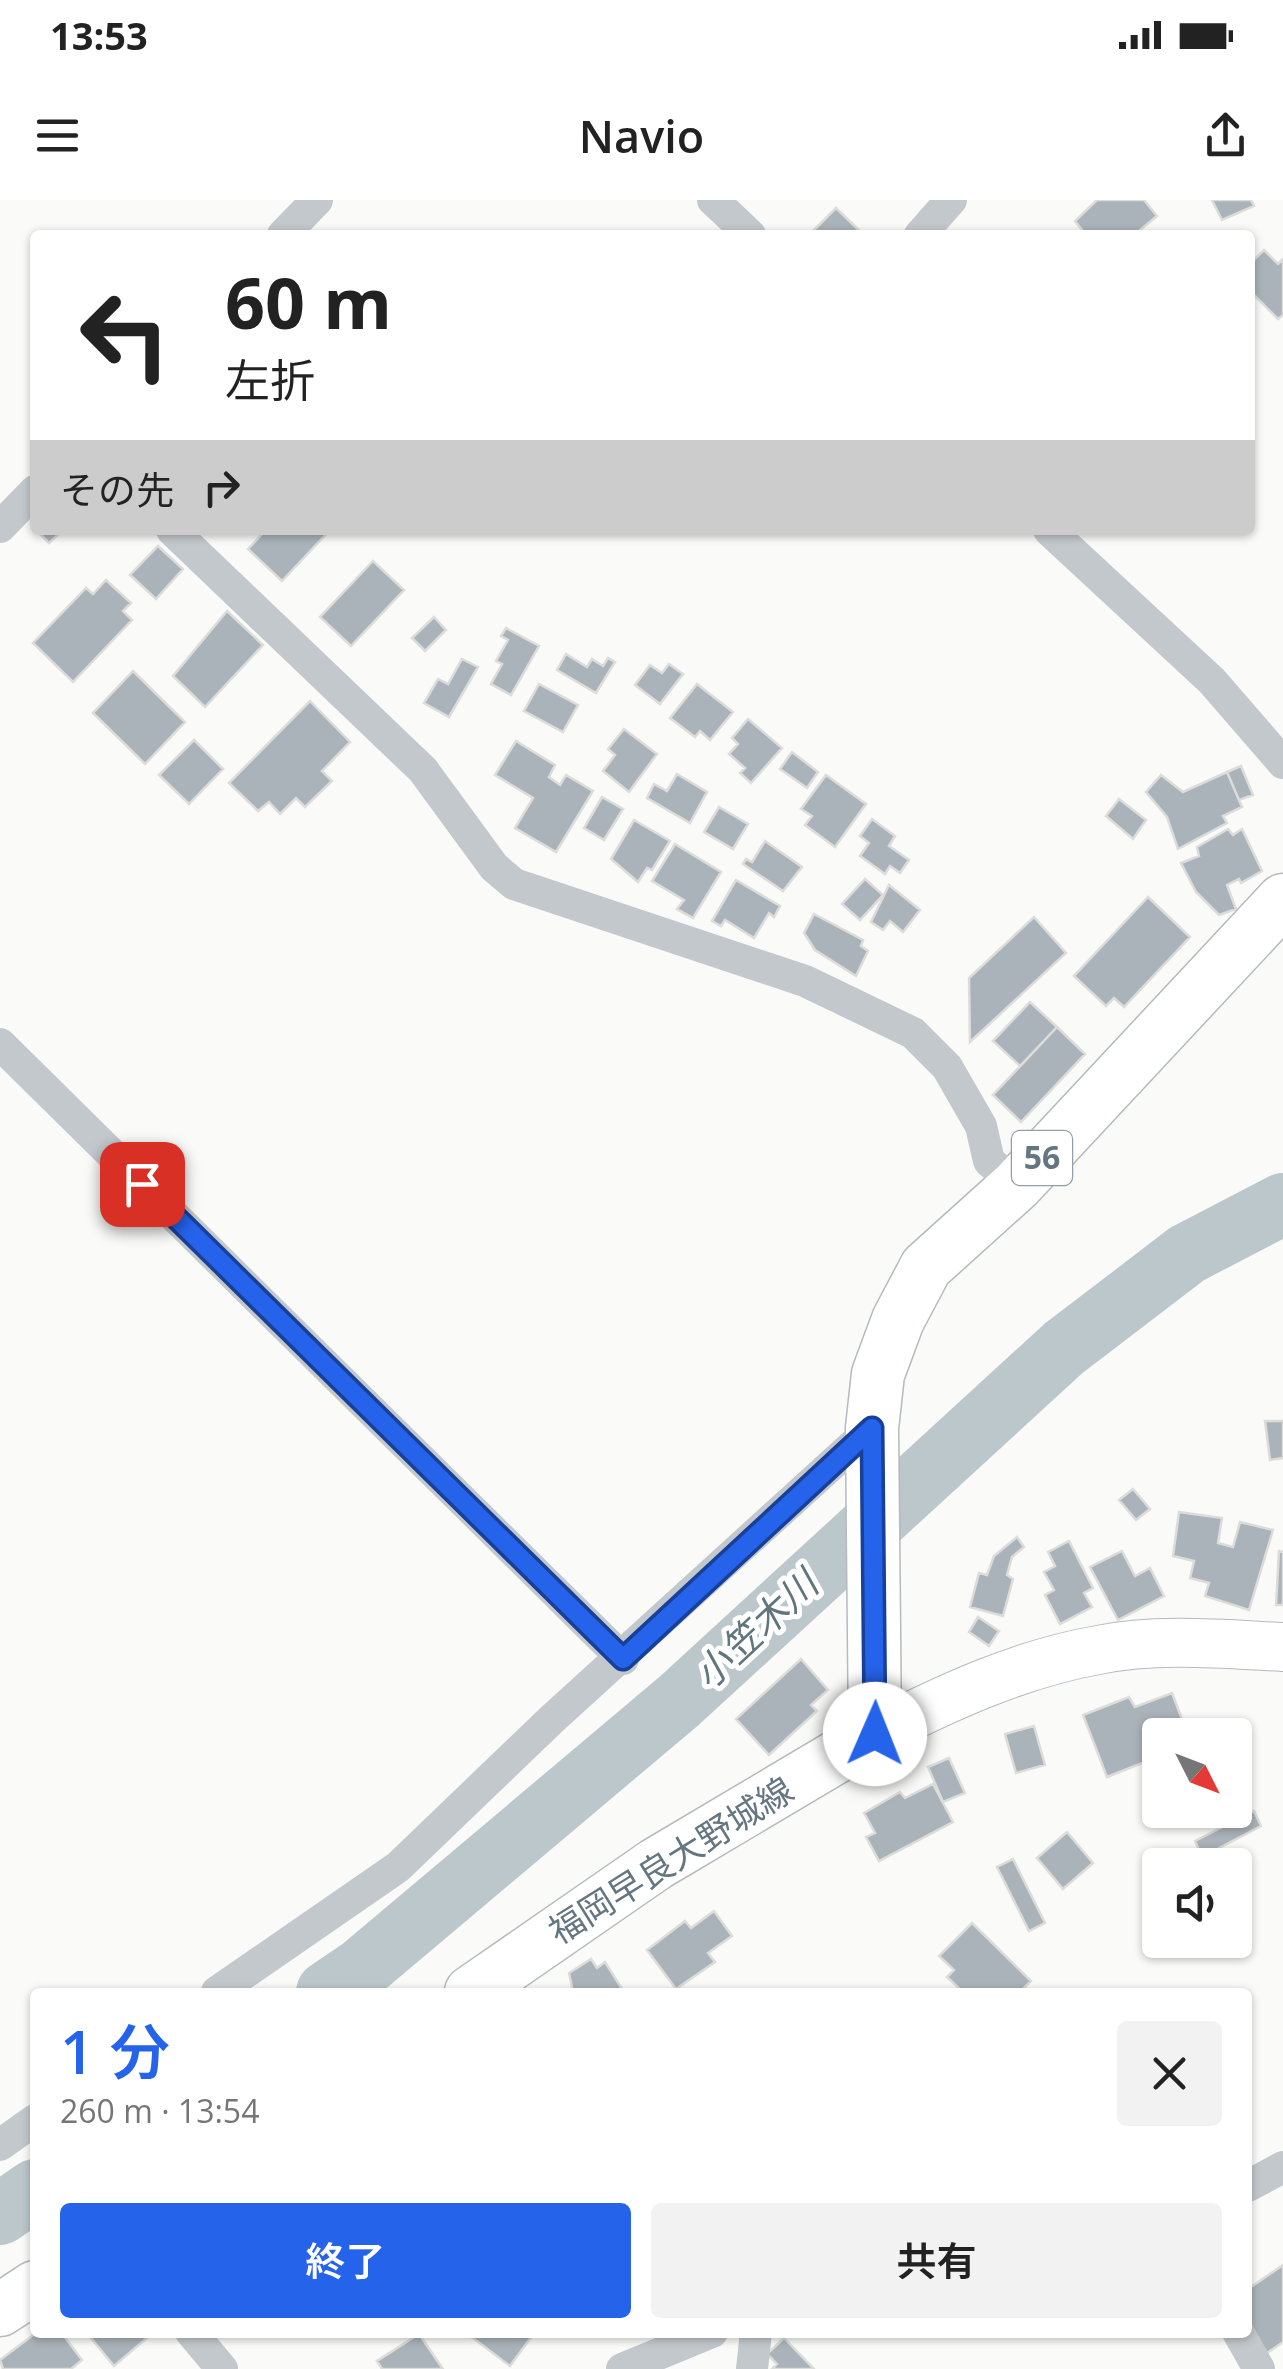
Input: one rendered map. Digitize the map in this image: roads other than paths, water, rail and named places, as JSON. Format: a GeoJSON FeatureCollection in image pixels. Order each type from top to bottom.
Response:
{"type":"FeatureCollection","features":[{"type":"Feature","properties":{"kind":"main road","name":"56"},"geometry":{"type":"LineString","coordinates":[[875,1734],[872,1439],[878,1374],[898,1320],[926,1267],[1017,1186],[1283,900]]}},
{"type":"Feature","properties":{"kind":"main road"},"geometry":{"type":"LineString","coordinates":[[875,1734],[944,1699],[1032,1666],[1101,1649],[1184,1643],[1283,1646]]}},
{"type":"Feature","properties":{"kind":"main road","name":"福岡早良大野城線"},"geometry":{"type":"LineString","coordinates":[[477,1988],[656,1864],[875,1734]]}},
{"type":"Feature","properties":{"kind":"main road"},"geometry":{"type":"LineString","coordinates":[[0,2310],[30,2290]]}},
{"type":"Feature","properties":{"kind":"street"},"geometry":{"type":"LineString","coordinates":[[288,230],[317,200]]}},
{"type":"Feature","properties":{"kind":"street"},"geometry":{"type":"LineString","coordinates":[[714,200],[745,230]]}},
{"type":"Feature","properties":{"kind":"street"},"geometry":{"type":"LineString","coordinates":[[925,230],[952,200]]}},
{"type":"Feature","properties":{"kind":"street"},"geometry":{"type":"LineString","coordinates":[[0,527],[30,496]]}},
{"type":"Feature","properties":{"kind":"street"},"geometry":{"type":"LineString","coordinates":[[177,535],[423,770],[494,868],[514,884],[805,981],[913,1033],[955,1082],[981,1126],[989,1161],[1017,1186]]}},
{"type":"Feature","properties":{"kind":"street"},"geometry":{"type":"LineString","coordinates":[[1054,535],[1212,681],[1283,763]]}},
{"type":"Feature","properties":{"kind":"street"},"geometry":{"type":"LineString","coordinates":[[0,1044],[623,1659]]}},
{"type":"Feature","properties":{"kind":"street"},"geometry":{"type":"LineString","coordinates":[[222,1988],[398,1868],[551,1720],[872,1439]]}},
{"type":"Feature","properties":{"kind":"street"},"geometry":{"type":"LineString","coordinates":[[0,2145],[30,2124]]}},
{"type":"Feature","properties":{"kind":"street"},"geometry":{"type":"LineString","coordinates":[[1252,2184],[1283,2167]]}},
{"type":"Feature","properties":{"kind":"street"},"geometry":{"type":"LineString","coordinates":[[197,2338],[222,2369]]}},
{"type":"Feature","properties":{"kind":"street"},"geometry":{"type":"LineString","coordinates":[[622,2369],[697,2338]]}},
{"type":"Feature","properties":{"kind":"street"},"geometry":{"type":"LineString","coordinates":[[752,2369],[755,2338]]}},
{"type":"Feature","properties":{"kind":"street"},"geometry":{"type":"LineString","coordinates":[[1241,2338],[1259,2369]]}},
{"type":"Feature","properties":{"kind":"waterway","name":"小笠木川"},"geometry":{"type":"LineString","coordinates":[[333,1988],[361,1969],[679,1701],[1064,1348],[1187,1254],[1283,1204]]}},
{"type":"Feature","properties":{"kind":"waterway","name":"小笠木川"},"geometry":{"type":"LineString","coordinates":[[0,2214],[30,2193]]}}]}
